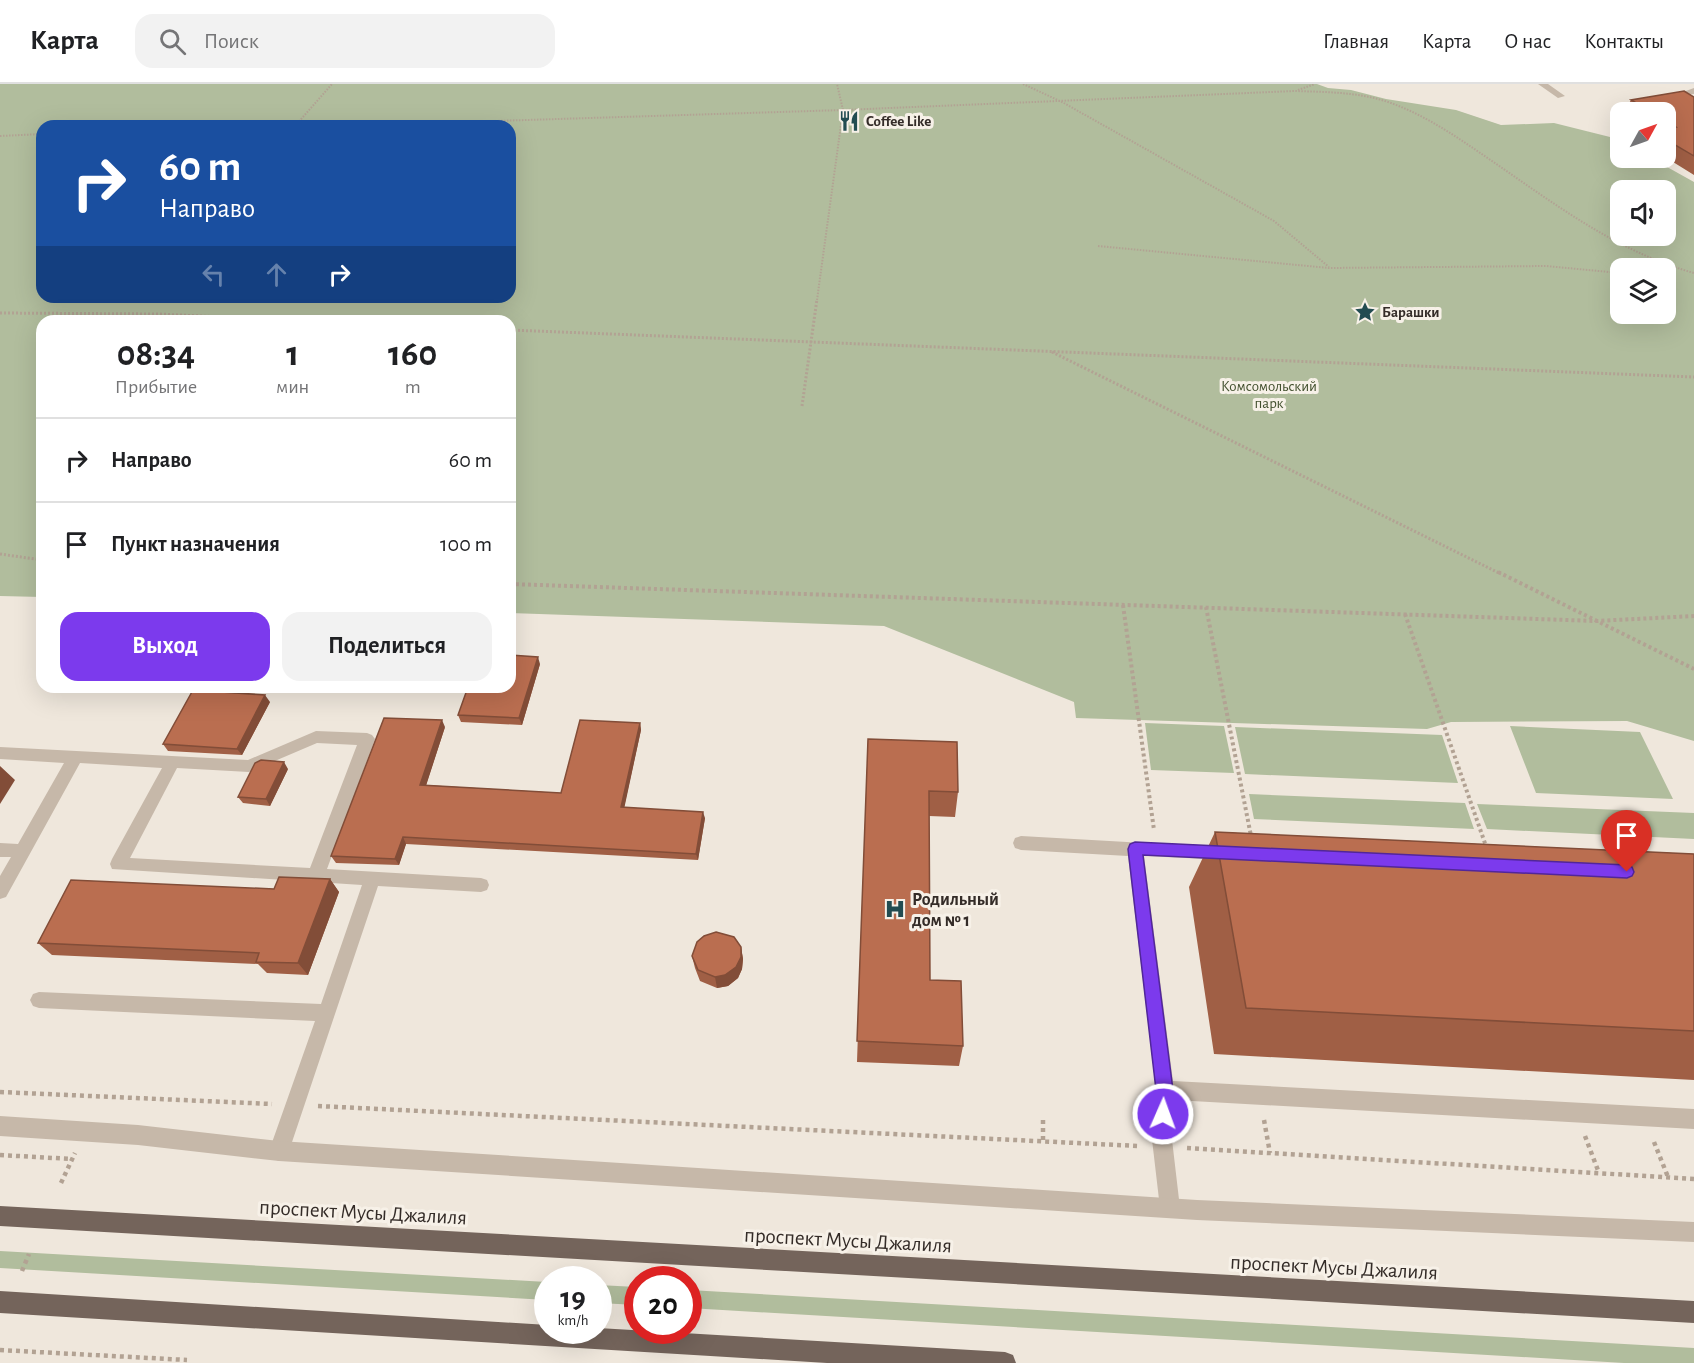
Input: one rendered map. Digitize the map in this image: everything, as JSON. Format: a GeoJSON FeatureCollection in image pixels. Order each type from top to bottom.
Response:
{"type":"FeatureCollection","features":[{"type":"Feature","properties":{"kind":"main road","name":"проспект Мусы Джалиля"},"geometry":{"type":"LineString","coordinates":[[0,1216],[1694,1312]]}},
{"type":"Feature","properties":{"kind":"main road"},"geometry":{"type":"LineString","coordinates":[[0,1302],[1005,1363]]}},
{"type":"Feature","properties":{"kind":"street"},"geometry":{"type":"LineString","coordinates":[[1542,84],[1560,96]]}},
{"type":"Feature","properties":{"kind":"street"},"geometry":{"type":"LineString","coordinates":[[0,753],[249,766],[316,737],[368,739],[316,875]]}},
{"type":"Feature","properties":{"kind":"street"},"geometry":{"type":"LineString","coordinates":[[0,892],[76,756]]}},
{"type":"Feature","properties":{"kind":"street"},"geometry":{"type":"LineString","coordinates":[[173,762],[118,864],[482,885]]}},
{"type":"Feature","properties":{"kind":"street"},"geometry":{"type":"LineString","coordinates":[[1021,843],[1255,854]]}},
{"type":"Feature","properties":{"kind":"street"},"geometry":{"type":"LineString","coordinates":[[1135,849],[1165,1090],[1161,1131],[1170,1208]]}},
{"type":"Feature","properties":{"kind":"street"},"geometry":{"type":"LineString","coordinates":[[0,850],[23,850]]}},
{"type":"Feature","properties":{"kind":"street"},"geometry":{"type":"LineString","coordinates":[[279,1151],[373,878]]}},
{"type":"Feature","properties":{"kind":"street"},"geometry":{"type":"LineString","coordinates":[[39,1000],[326,1013]]}},
{"type":"Feature","properties":{"kind":"street"},"geometry":{"type":"LineString","coordinates":[[1165,1090],[1694,1119]]}},
{"type":"Feature","properties":{"kind":"street"},"geometry":{"type":"LineString","coordinates":[[0,1126],[128,1134],[279,1151],[1170,1208],[1694,1232]]}},
{"type":"Feature","properties":{"kind":"path"},"geometry":{"type":"LineString","coordinates":[[301,120],[332,84]]}},
{"type":"Feature","properties":{"kind":"path"},"geometry":{"type":"LineString","coordinates":[[802,406],[843,110],[837,84]]}},
{"type":"Feature","properties":{"kind":"path"},"geometry":{"type":"LineString","coordinates":[[1023,84],[1062,102],[1274,221],[1329,268]]}},
{"type":"Feature","properties":{"kind":"path"},"geometry":{"type":"LineString","coordinates":[[1295,92],[1315,84]]}},
{"type":"Feature","properties":{"kind":"path"},"geometry":{"type":"LineString","coordinates":[[516,120],[1295,92],[1357,95],[1403,108],[1438,124],[1588,226],[1653,258]]}},
{"type":"Feature","properties":{"kind":"path"},"geometry":{"type":"LineString","coordinates":[[0,136],[36,134]]}},
{"type":"Feature","properties":{"kind":"path"},"geometry":{"type":"LineString","coordinates":[[1098,246],[1329,268],[1546,266],[1610,272]]}},
{"type":"Feature","properties":{"kind":"path"},"geometry":{"type":"LineString","coordinates":[[1676,269],[1694,273]]}},
{"type":"Feature","properties":{"kind":"path"},"geometry":{"type":"LineString","coordinates":[[0,313],[180,315]]}},
{"type":"Feature","properties":{"kind":"path"},"geometry":{"type":"LineString","coordinates":[[516,330],[1694,377]]}},
{"type":"Feature","properties":{"kind":"path"},"geometry":{"type":"LineString","coordinates":[[1049,350],[1694,669]]}},
{"type":"Feature","properties":{"kind":"path"},"geometry":{"type":"LineString","coordinates":[[0,554],[36,559]]}},
{"type":"Feature","properties":{"kind":"path"},"geometry":{"type":"LineString","coordinates":[[516,584],[1596,621],[1694,616]]}},
{"type":"Feature","properties":{"kind":"path"},"geometry":{"type":"LineString","coordinates":[[1123,604],[1157,850]]}},
{"type":"Feature","properties":{"kind":"path"},"geometry":{"type":"LineString","coordinates":[[1206,608],[1255,854]]}},
{"type":"Feature","properties":{"kind":"path"},"geometry":{"type":"LineString","coordinates":[[1405,614],[1489,854]]}},
{"type":"Feature","properties":{"kind":"path"},"geometry":{"type":"LineString","coordinates":[[0,1092],[1163,1147],[1694,1179]]}},
{"type":"Feature","properties":{"kind":"path"},"geometry":{"type":"LineString","coordinates":[[1259,1095],[1270,1153]]}},
{"type":"Feature","properties":{"kind":"path"},"geometry":{"type":"LineString","coordinates":[[1577,1112],[1599,1173]]}},
{"type":"Feature","properties":{"kind":"path"},"geometry":{"type":"LineString","coordinates":[[1644,1116],[1668,1178]]}},
{"type":"Feature","properties":{"kind":"path"},"geometry":{"type":"LineString","coordinates":[[1043,1120],[1043,1141]]}},
{"type":"Feature","properties":{"kind":"path"},"geometry":{"type":"LineString","coordinates":[[0,1155],[72,1159]]}},
{"type":"Feature","properties":{"kind":"path"},"geometry":{"type":"LineString","coordinates":[[61,1183],[69,1166]]}},
{"type":"Feature","properties":{"kind":"path"},"geometry":{"type":"LineString","coordinates":[[22,1271],[29,1254]]}},
{"type":"Feature","properties":{"kind":"path"},"geometry":{"type":"LineString","coordinates":[[0,1350],[187,1360]]}},
{"type":"Feature","properties":{"kind":"green space","name":"Комсомольский парк"},"geometry":{"type":"Polygon","coordinates":[[[0,84],[1317,84],[1386,99],[1456,110],[1501,125],[1554,123],[1610,137],[1610,168],[1669,168],[1694,182],[1694,741],[1627,721],[1451,722],[1427,729],[1076,718],[1074,702],[884,626],[516,613],[516,315],[36,315],[36,597],[0,596],[0,84]]]}},
{"type":"Feature","properties":{"kind":"green space"},"geometry":{"type":"Polygon","coordinates":[[[1145,723],[1224,726],[1234,773],[1151,770],[1145,723]]]}},
{"type":"Feature","properties":{"kind":"green space"},"geometry":{"type":"Polygon","coordinates":[[[1510,726],[1640,732],[1673,799],[1536,793],[1510,726]]]}},
{"type":"Feature","properties":{"kind":"green space"},"geometry":{"type":"Polygon","coordinates":[[[1235,727],[1442,735],[1458,783],[1245,774],[1235,727]]]}},
{"type":"Feature","properties":{"kind":"green space"},"geometry":{"type":"Polygon","coordinates":[[[1249,794],[1465,803],[1474,829],[1254,819],[1249,794]]]}},
{"type":"Feature","properties":{"kind":"green space"},"geometry":{"type":"Polygon","coordinates":[[[1477,804],[1694,813],[1694,839],[1487,829],[1477,804]]]}},
{"type":"Feature","properties":{"kind":"green space"},"geometry":{"type":"Polygon","coordinates":[[[0,1251],[534,1281],[534,1299],[0,1268],[0,1251]]]}},
{"type":"Feature","properties":{"kind":"green space"},"geometry":{"type":"Polygon","coordinates":[[[612,1286],[624,1286],[624,1304],[612,1304],[612,1286]]]}},
{"type":"Feature","properties":{"kind":"green space"},"geometry":{"type":"Polygon","coordinates":[[[702,1291],[1694,1348],[1694,1363],[1624,1363],[702,1309],[702,1291]]]}},
{"type":"Feature","properties":{"kind":"building"},"geometry":{"type":"Polygon","coordinates":[[[1684,91],[1694,97],[1694,156],[1676,145],[1676,102],[1634,102],[1631,100],[1684,91]]]}},
{"type":"Feature","properties":{"kind":"building"},"geometry":{"type":"Polygon","coordinates":[[[516,655],[538,657],[519,718],[458,715],[466,693],[516,693],[516,655]]]}},
{"type":"Feature","properties":{"kind":"building"},"geometry":{"type":"Polygon","coordinates":[[[191,693],[265,695],[237,749],[163,744],[191,693]]]}},
{"type":"Feature","properties":{"kind":"building"},"geometry":{"type":"Polygon","coordinates":[[[384,718],[442,720],[420,785],[561,793],[580,720],[640,723],[621,807],[703,812],[696,854],[403,837],[395,859],[331,856],[384,718]]]}},
{"type":"Feature","properties":{"kind":"building","name":"Родильный дом № 1"},"geometry":{"type":"Polygon","coordinates":[[[868,739],[957,742],[958,792],[929,791],[930,980],[961,981],[963,1046],[857,1041],[868,739]]]}},
{"type":"Feature","properties":{"kind":"building"},"geometry":{"type":"Polygon","coordinates":[[[261,760],[284,762],[266,799],[238,797],[255,763],[261,760]]]}},
{"type":"Feature","properties":{"kind":"building"},"geometry":{"type":"Polygon","coordinates":[[[1215,832],[1694,854],[1694,1031],[1246,1008],[1215,832]]]}},
{"type":"Feature","properties":{"kind":"building"},"geometry":{"type":"Polygon","coordinates":[[[279,877],[330,879],[298,963],[256,962],[259,953],[38,943],[71,880],[274,889],[279,877]]]}},
{"type":"Feature","properties":{"kind":"building"},"geometry":{"type":"Polygon","coordinates":[[[716,932],[734,937],[741,947],[741,957],[736,967],[725,975],[715,977],[698,970],[692,956],[697,942],[704,936],[716,932]]]}},
{"type":"Feature","properties":{"kind":"place","name":"Coffee Like"},"geometry":{"type":"Point","coordinates":[849,121]}},
{"type":"Feature","properties":{"kind":"place","name":"Барашки"},"geometry":{"type":"Point","coordinates":[1365,312]}},
{"type":"Feature","properties":{"kind":"place","name":"Родильный дом № 1"},"geometry":{"type":"Point","coordinates":[895,909]}},
{"type":"Feature","properties":{"kind":"route"},"geometry":{"type":"LineString","coordinates":[[1163,1114],[1165,1090],[1135,849],[1627,872]]}}]}
